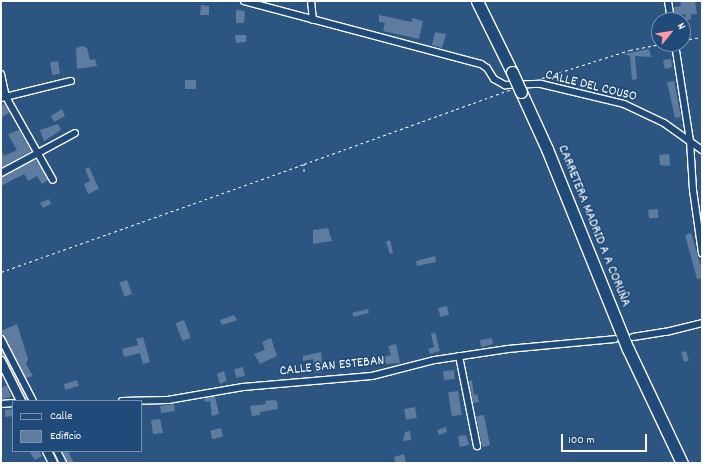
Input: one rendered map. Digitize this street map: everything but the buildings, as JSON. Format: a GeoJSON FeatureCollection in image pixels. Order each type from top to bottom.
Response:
{"type":"FeatureCollection","features":[{"type":"Feature","properties":{"kind":"highway","name":"CARRETERA MADRID A A CORUÑA"},"geometry":{"type":"LineString","coordinates":[[477,1],[512,72],[553,163],[628,349],[682,463]]}},
{"type":"Feature","properties":{"kind":"street"},"geometry":{"type":"LineString","coordinates":[[244,1],[481,64],[487,68],[494,79],[510,86]]}},
{"type":"Feature","properties":{"kind":"street"},"geometry":{"type":"LineString","coordinates":[[311,1],[313,20]]}},
{"type":"Feature","properties":{"kind":"street"},"geometry":{"type":"LineString","coordinates":[[668,1],[670,12]]}},
{"type":"Feature","properties":{"kind":"street"},"geometry":{"type":"LineString","coordinates":[[676,52],[690,140],[693,190],[702,253]]}},
{"type":"Feature","properties":{"kind":"street"},"geometry":{"type":"LineString","coordinates":[[1,74],[3,98],[38,153],[53,180]]}},
{"type":"Feature","properties":{"kind":"street"},"geometry":{"type":"LineString","coordinates":[[3,98],[71,81]]}},
{"type":"Feature","properties":{"kind":"street","name":"CALLE DEL COUSO"},"geometry":{"type":"LineString","coordinates":[[510,86],[541,84],[624,104],[653,116],[690,140],[702,150]]}},
{"type":"Feature","properties":{"kind":"street"},"geometry":{"type":"LineString","coordinates":[[1,173],[75,133]]}},
{"type":"Feature","properties":{"kind":"street"},"geometry":{"type":"LineString","coordinates":[[633,337],[673,331],[702,323]]}},
{"type":"Feature","properties":{"kind":"street"},"geometry":{"type":"LineString","coordinates":[[1,339],[32,400]]}},
{"type":"Feature","properties":{"kind":"street","name":"CALLE SAN ESTEBAN"},"geometry":{"type":"LineString","coordinates":[[142,401],[168,400],[243,387],[372,376],[459,356],[508,349],[615,339]]}},
{"type":"Feature","properties":{"kind":"street"},"geometry":{"type":"LineString","coordinates":[[459,356],[477,446]]}},
{"type":"Feature","properties":{"kind":"street"},"geometry":{"type":"LineString","coordinates":[[1,361],[20,400]]}},
{"type":"Feature","properties":{"kind":"street"},"geometry":{"type":"LineString","coordinates":[[1,404],[12,403]]}},
{"type":"Feature","properties":{"kind":"street"},"geometry":{"type":"LineString","coordinates":[[48,452],[53,463]]}},
{"type":"Feature","properties":{"kind":"street"},"geometry":{"type":"LineString","coordinates":[[58,452],[63,463]]}},
{"type":"Feature","properties":{"kind":"path"},"geometry":{"type":"LineString","coordinates":[[691,38],[702,36]]}},
{"type":"Feature","properties":{"kind":"path"},"geometry":{"type":"LineString","coordinates":[[540,79],[630,50],[651,46]]}},
{"type":"Feature","properties":{"kind":"path"},"geometry":{"type":"LineString","coordinates":[[1,272],[419,122],[510,92],[510,86]]}},
{"type":"Feature","properties":{"kind":"path"},"geometry":{"type":"LineString","coordinates":[[304,164],[304,172]]}},
{"type":"Feature","properties":{"kind":"waterway"},"geometry":{"type":"LineString","coordinates":[[1,346],[28,400]]}},
{"type":"Feature","properties":{"kind":"waterway"},"geometry":{"type":"LineString","coordinates":[[54,452],[59,463]]}}]}
